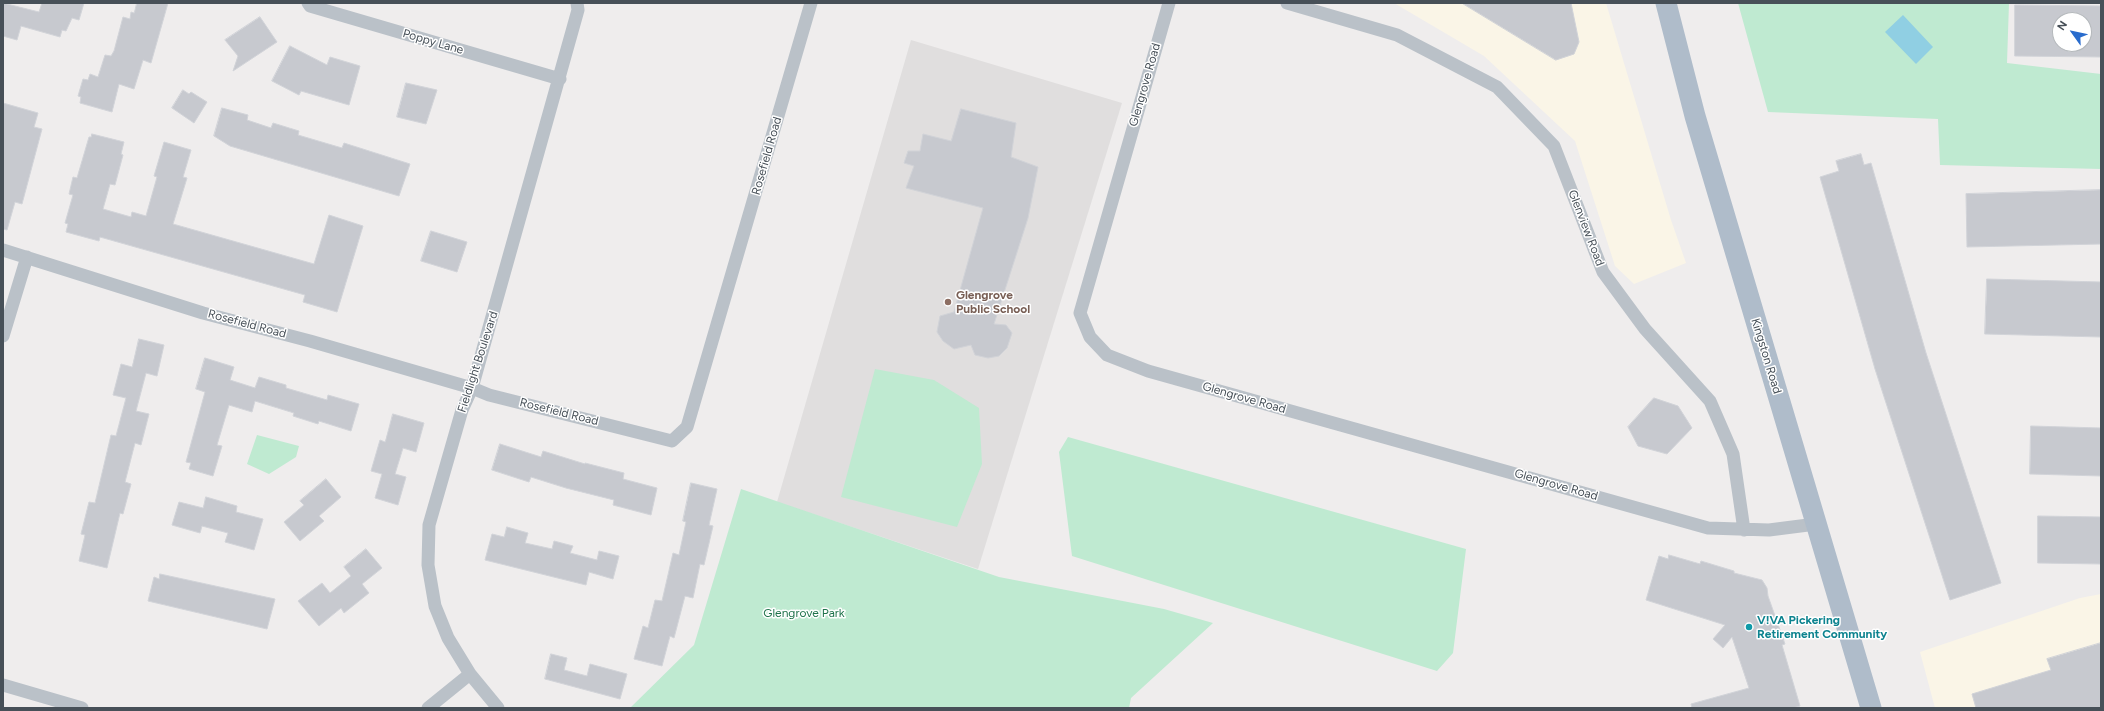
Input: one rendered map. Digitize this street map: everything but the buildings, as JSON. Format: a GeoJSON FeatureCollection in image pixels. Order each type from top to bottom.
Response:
{"type":"FeatureCollection","features":[{"type":"Feature","properties":{"kind":"main road","name":"Kingston Road"},"geometry":{"type":"LineString","coordinates":[[1666,3],[1695,116],[1871,708]]}},
{"type":"Feature","properties":{"kind":"street","name":"Poppy Lane"},"geometry":{"type":"LineString","coordinates":[[308,3],[310,6],[560,80]]}},
{"type":"Feature","properties":{"kind":"street","name":"Fieldlight Boulevard"},"geometry":{"type":"LineString","coordinates":[[498,708],[470,674],[448,638],[435,606],[428,565],[429,525],[458,424],[472,388],[560,80],[578,10],[577,3]]}},
{"type":"Feature","properties":{"kind":"street","name":"Rosefield Road"},"geometry":{"type":"LineString","coordinates":[[3,250],[203,313],[310,341],[472,388],[489,395],[672,441],[687,427],[811,3]]}},
{"type":"Feature","properties":{"kind":"street","name":"Glengrove Road"},"geometry":{"type":"LineString","coordinates":[[1169,3],[1080,313],[1090,337],[1107,356],[1148,371],[1708,528],[1744,530]]}},
{"type":"Feature","properties":{"kind":"street","name":"Glenview Road"},"geometry":{"type":"LineString","coordinates":[[1287,3],[1397,35],[1497,87],[1554,146],[1603,272],[1645,329],[1710,401],[1733,454],[1744,530]]}},
{"type":"Feature","properties":{"kind":"street"},"geometry":{"type":"LineString","coordinates":[[3,336],[27,257]]}},
{"type":"Feature","properties":{"kind":"street"},"geometry":{"type":"LineString","coordinates":[[1744,530],[1775,530],[1816,524]]}},
{"type":"Feature","properties":{"kind":"street"},"geometry":{"type":"LineString","coordinates":[[428,708],[470,674]]}},
{"type":"Feature","properties":{"kind":"street"},"geometry":{"type":"LineString","coordinates":[[3,685],[82,708]]}},
{"type":"Feature","properties":{"kind":"shaded area"},"geometry":{"type":"Polygon","coordinates":[[[1394,3],[1606,3],[1671,220],[1686,263],[1634,284],[1615,266],[1575,141],[1484,56],[1394,3]]]}},
{"type":"Feature","properties":{"kind":"shaded area","name":"Glengrove Public School"},"geometry":{"type":"Polygon","coordinates":[[[911,40],[1122,103],[978,569],[777,502],[911,40]]]}},
{"type":"Feature","properties":{"kind":"shaded area"},"geometry":{"type":"Polygon","coordinates":[[[2101,594],[2101,708],[1935,708],[1920,652],[2080,598],[2101,594]]]}},
{"type":"Feature","properties":{"kind":"green space"},"geometry":{"type":"Polygon","coordinates":[[[1738,3],[2009,3],[2007,63],[2101,74],[2101,169],[1940,165],[1938,119],[1768,112],[1738,3]]]}},
{"type":"Feature","properties":{"kind":"green space"},"geometry":{"type":"Polygon","coordinates":[[[875,369],[934,380],[979,408],[982,464],[957,527],[841,497],[875,369]]]}},
{"type":"Feature","properties":{"kind":"green space"},"geometry":{"type":"Polygon","coordinates":[[[257,435],[299,446],[296,457],[269,474],[247,464],[257,435]]]}},
{"type":"Feature","properties":{"kind":"green space"},"geometry":{"type":"Polygon","coordinates":[[[1068,437],[1466,549],[1453,653],[1437,671],[1072,556],[1059,452],[1068,437]]]}},
{"type":"Feature","properties":{"kind":"green space","name":"Glengrove Park"},"geometry":{"type":"Polygon","coordinates":[[[741,489],[999,577],[1164,609],[1213,623],[1131,698],[1129,708],[630,708],[694,645],[741,489]]]}},
{"type":"Feature","properties":{"kind":"water"},"geometry":{"type":"Polygon","coordinates":[[[1903,15],[1933,47],[1916,64],[1885,32],[1903,15]]]}},
{"type":"Feature","properties":{"kind":"place","name":"Glengrove Public School"},"geometry":{"type":"Point","coordinates":[948,302]}},
{"type":"Feature","properties":{"kind":"place","name":"V!VA Pickering Retirement Community"},"geometry":{"type":"Point","coordinates":[1749,627]}}]}
